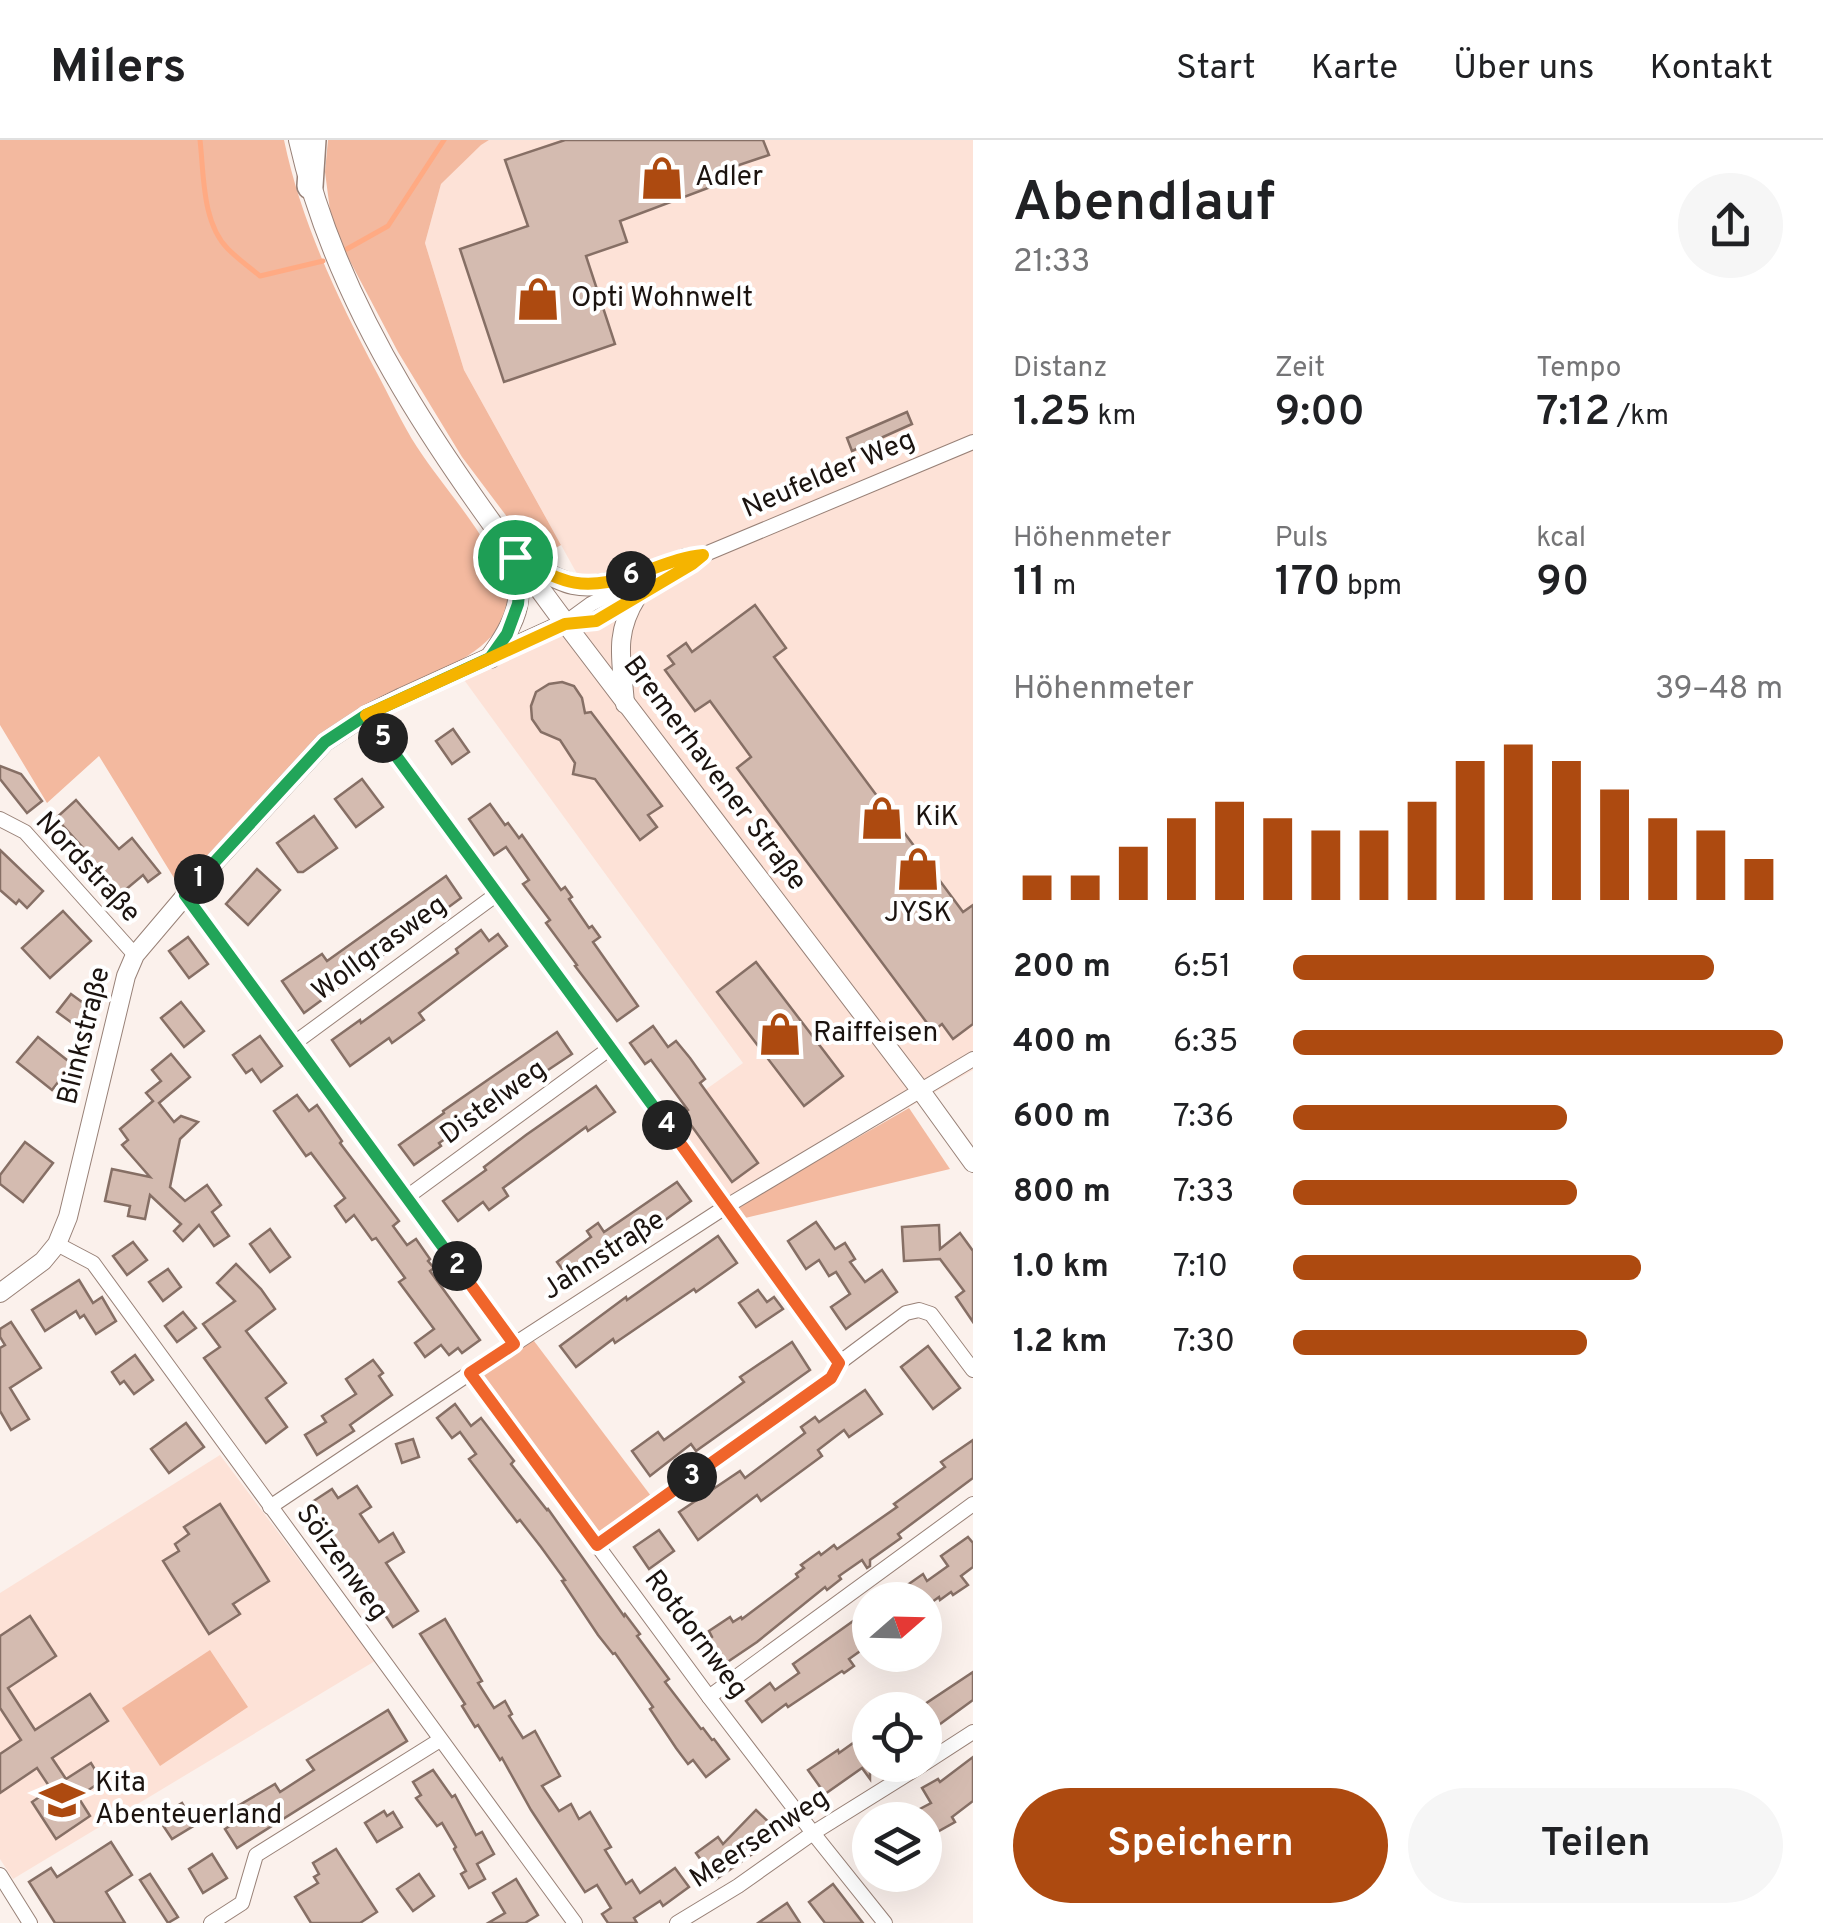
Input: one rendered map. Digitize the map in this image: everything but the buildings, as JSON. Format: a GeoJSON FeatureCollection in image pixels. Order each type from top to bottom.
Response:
{"type":"FeatureCollection","features":[{"type":"Feature","properties":{"kind":"highway"},"geometry":{"type":"LineString","coordinates":[[310,186],[313,140]]}},
{"type":"Feature","properties":{"kind":"main road","name":"Bremerhavener Straße"},"geometry":{"type":"LineString","coordinates":[[299,140],[326,232],[391,367],[418,416],[565,624]]}},
{"type":"Feature","properties":{"kind":"main road"},"geometry":{"type":"LineString","coordinates":[[515,557],[570,584],[590,586],[660,568]]}},
{"type":"Feature","properties":{"kind":"main road"},"geometry":{"type":"LineString","coordinates":[[490,658],[507,634],[518,604],[520,584],[515,557]]}},
{"type":"Feature","properties":{"kind":"street","name":"Neufelder Weg"},"geometry":{"type":"LineString","coordinates":[[565,624],[596,621],[703,555],[973,442]]}},
{"type":"Feature","properties":{"kind":"street","name":"Neufelder Weg"},"geometry":{"type":"LineString","coordinates":[[565,624],[591,604],[660,568],[685,556],[703,555]]}},
{"type":"Feature","properties":{"kind":"street"},"geometry":{"type":"LineString","coordinates":[[626,704],[620,643],[622,625],[637,597]]}},
{"type":"Feature","properties":{"kind":"street","name":"Blinkstraße"},"geometry":{"type":"LineString","coordinates":[[0,1294],[44,1261],[57,1244],[76,1189],[126,976],[135,955],[185,895],[314,752],[344,728],[565,624]]}},
{"type":"Feature","properties":{"kind":"street","name":"Bremerhavener Straße"},"geometry":{"type":"LineString","coordinates":[[565,624],[973,1163]]}},
{"type":"Feature","properties":{"kind":"street"},"geometry":{"type":"LineString","coordinates":[[366,715],[839,1363]]}},
{"type":"Feature","properties":{"kind":"street","name":"Nordstraße"},"geometry":{"type":"LineString","coordinates":[[0,819],[25,832],[135,955]]}},
{"type":"Feature","properties":{"kind":"street","name":"Wollgrasweg"},"geometry":{"type":"LineString","coordinates":[[294,1044],[497,894]]}},
{"type":"Feature","properties":{"kind":"street"},"geometry":{"type":"LineString","coordinates":[[185,895],[514,1344]]}},
{"type":"Feature","properties":{"kind":"street","name":"Distelweg"},"geometry":{"type":"LineString","coordinates":[[407,1197],[610,1049]]}},
{"type":"Feature","properties":{"kind":"street","name":"Jahnstraße"},"geometry":{"type":"LineString","coordinates":[[270,1507],[727,1206],[973,1059]]}},
{"type":"Feature","properties":{"kind":"street","name":"Sölzenweg"},"geometry":{"type":"LineString","coordinates":[[57,1244],[93,1264],[575,1923]]}},
{"type":"Feature","properties":{"kind":"street"},"geometry":{"type":"LineString","coordinates":[[597,1545],[831,1378],[839,1363],[906,1314],[919,1310],[931,1314],[973,1370]]}},
{"type":"Feature","properties":{"kind":"street","name":"Rotdornweg"},"geometry":{"type":"LineString","coordinates":[[470,1373],[709,1697],[885,1923]]}},
{"type":"Feature","properties":{"kind":"street"},"geometry":{"type":"LineString","coordinates":[[709,1697],[973,1504]]}},
{"type":"Feature","properties":{"kind":"street","name":"Meersenweg"},"geometry":{"type":"LineString","coordinates":[[942,1752],[973,1732]]}},
{"type":"Feature","properties":{"kind":"street"},"geometry":{"type":"LineString","coordinates":[[210,1923],[242,1902],[256,1855],[440,1740]]}},
{"type":"Feature","properties":{"kind":"street","name":"Meersenweg"},"geometry":{"type":"LineString","coordinates":[[677,1923],[894,1782]]}},
{"type":"Feature","properties":{"kind":"street"},"geometry":{"type":"LineString","coordinates":[[0,1876],[30,1923]]}},
{"type":"Feature","properties":{"kind":"shaded area"},"geometry":{"type":"Polygon","coordinates":[[[0,140],[284,140],[300,201],[348,317],[412,438],[479,533],[507,588],[503,620],[480,647],[455,663],[376,699],[340,722],[182,891],[99,756],[47,803],[0,725],[0,140]]]}},
{"type":"Feature","properties":{"kind":"shaded area"},"geometry":{"type":"Polygon","coordinates":[[[328,140],[489,140],[441,184],[425,243],[464,370],[561,545],[538,558],[462,457],[398,352],[342,246],[331,218],[325,172],[328,140]]]}},
{"type":"Feature","properties":{"kind":"shaded area"},"geometry":{"type":"Polygon","coordinates":[[[489,140],[973,140],[973,1070],[737,1207],[670,1115],[743,1063],[454,666],[591,599],[464,370],[425,243],[441,184],[489,140]]]}},
{"type":"Feature","properties":{"kind":"shaded area"},"geometry":{"type":"Polygon","coordinates":[[[909,1108],[950,1169],[745,1218],[737,1207],[909,1108]]]}},
{"type":"Feature","properties":{"kind":"shaded area"},"geometry":{"type":"Polygon","coordinates":[[[531,1337],[651,1496],[599,1535],[479,1374],[531,1337]]]}},
{"type":"Feature","properties":{"kind":"shaded area"},"geometry":{"type":"Polygon","coordinates":[[[220,1455],[375,1661],[13,1879],[0,1859],[0,1593],[220,1455]]]}},
{"type":"Feature","properties":{"kind":"shaded area"},"geometry":{"type":"Polygon","coordinates":[[[210,1650],[248,1707],[160,1766],[122,1708],[210,1650]]]}},
{"type":"Feature","properties":{"kind":"waterway"},"geometry":{"type":"LineString","coordinates":[[200,140],[209,212],[228,249],[260,276],[323,261]]}},
{"type":"Feature","properties":{"kind":"waterway"},"geometry":{"type":"LineString","coordinates":[[347,249],[388,226],[444,140]]}},
{"type":"Feature","properties":{"kind":"place","name":"Adler"},"geometry":{"type":"Point","coordinates":[662,178]}},
{"type":"Feature","properties":{"kind":"place","name":"Opti Wohnwelt"},"geometry":{"type":"Point","coordinates":[538,299]}},
{"type":"Feature","properties":{"kind":"place","name":"KiK"},"geometry":{"type":"Point","coordinates":[882,818]}},
{"type":"Feature","properties":{"kind":"place","name":"JYSK"},"geometry":{"type":"Point","coordinates":[918,869]}},
{"type":"Feature","properties":{"kind":"place","name":"Raiffeisen"},"geometry":{"type":"Point","coordinates":[780,1034]}},
{"type":"Feature","properties":{"kind":"place","name":"Kita Abenteuerland"},"geometry":{"type":"Point","coordinates":[62,1800]}},
{"type":"Feature","properties":{"kind":"route"},"geometry":{"type":"LineString","coordinates":[[515,557],[520,584],[518,604],[507,634],[490,658],[402,697],[366,715],[325,742],[185,895],[514,1344],[470,1373],[597,1545],[831,1378],[839,1363],[366,715],[565,624],[596,621],[703,555],[685,556],[660,568],[590,586],[570,584],[515,557]]}}]}
